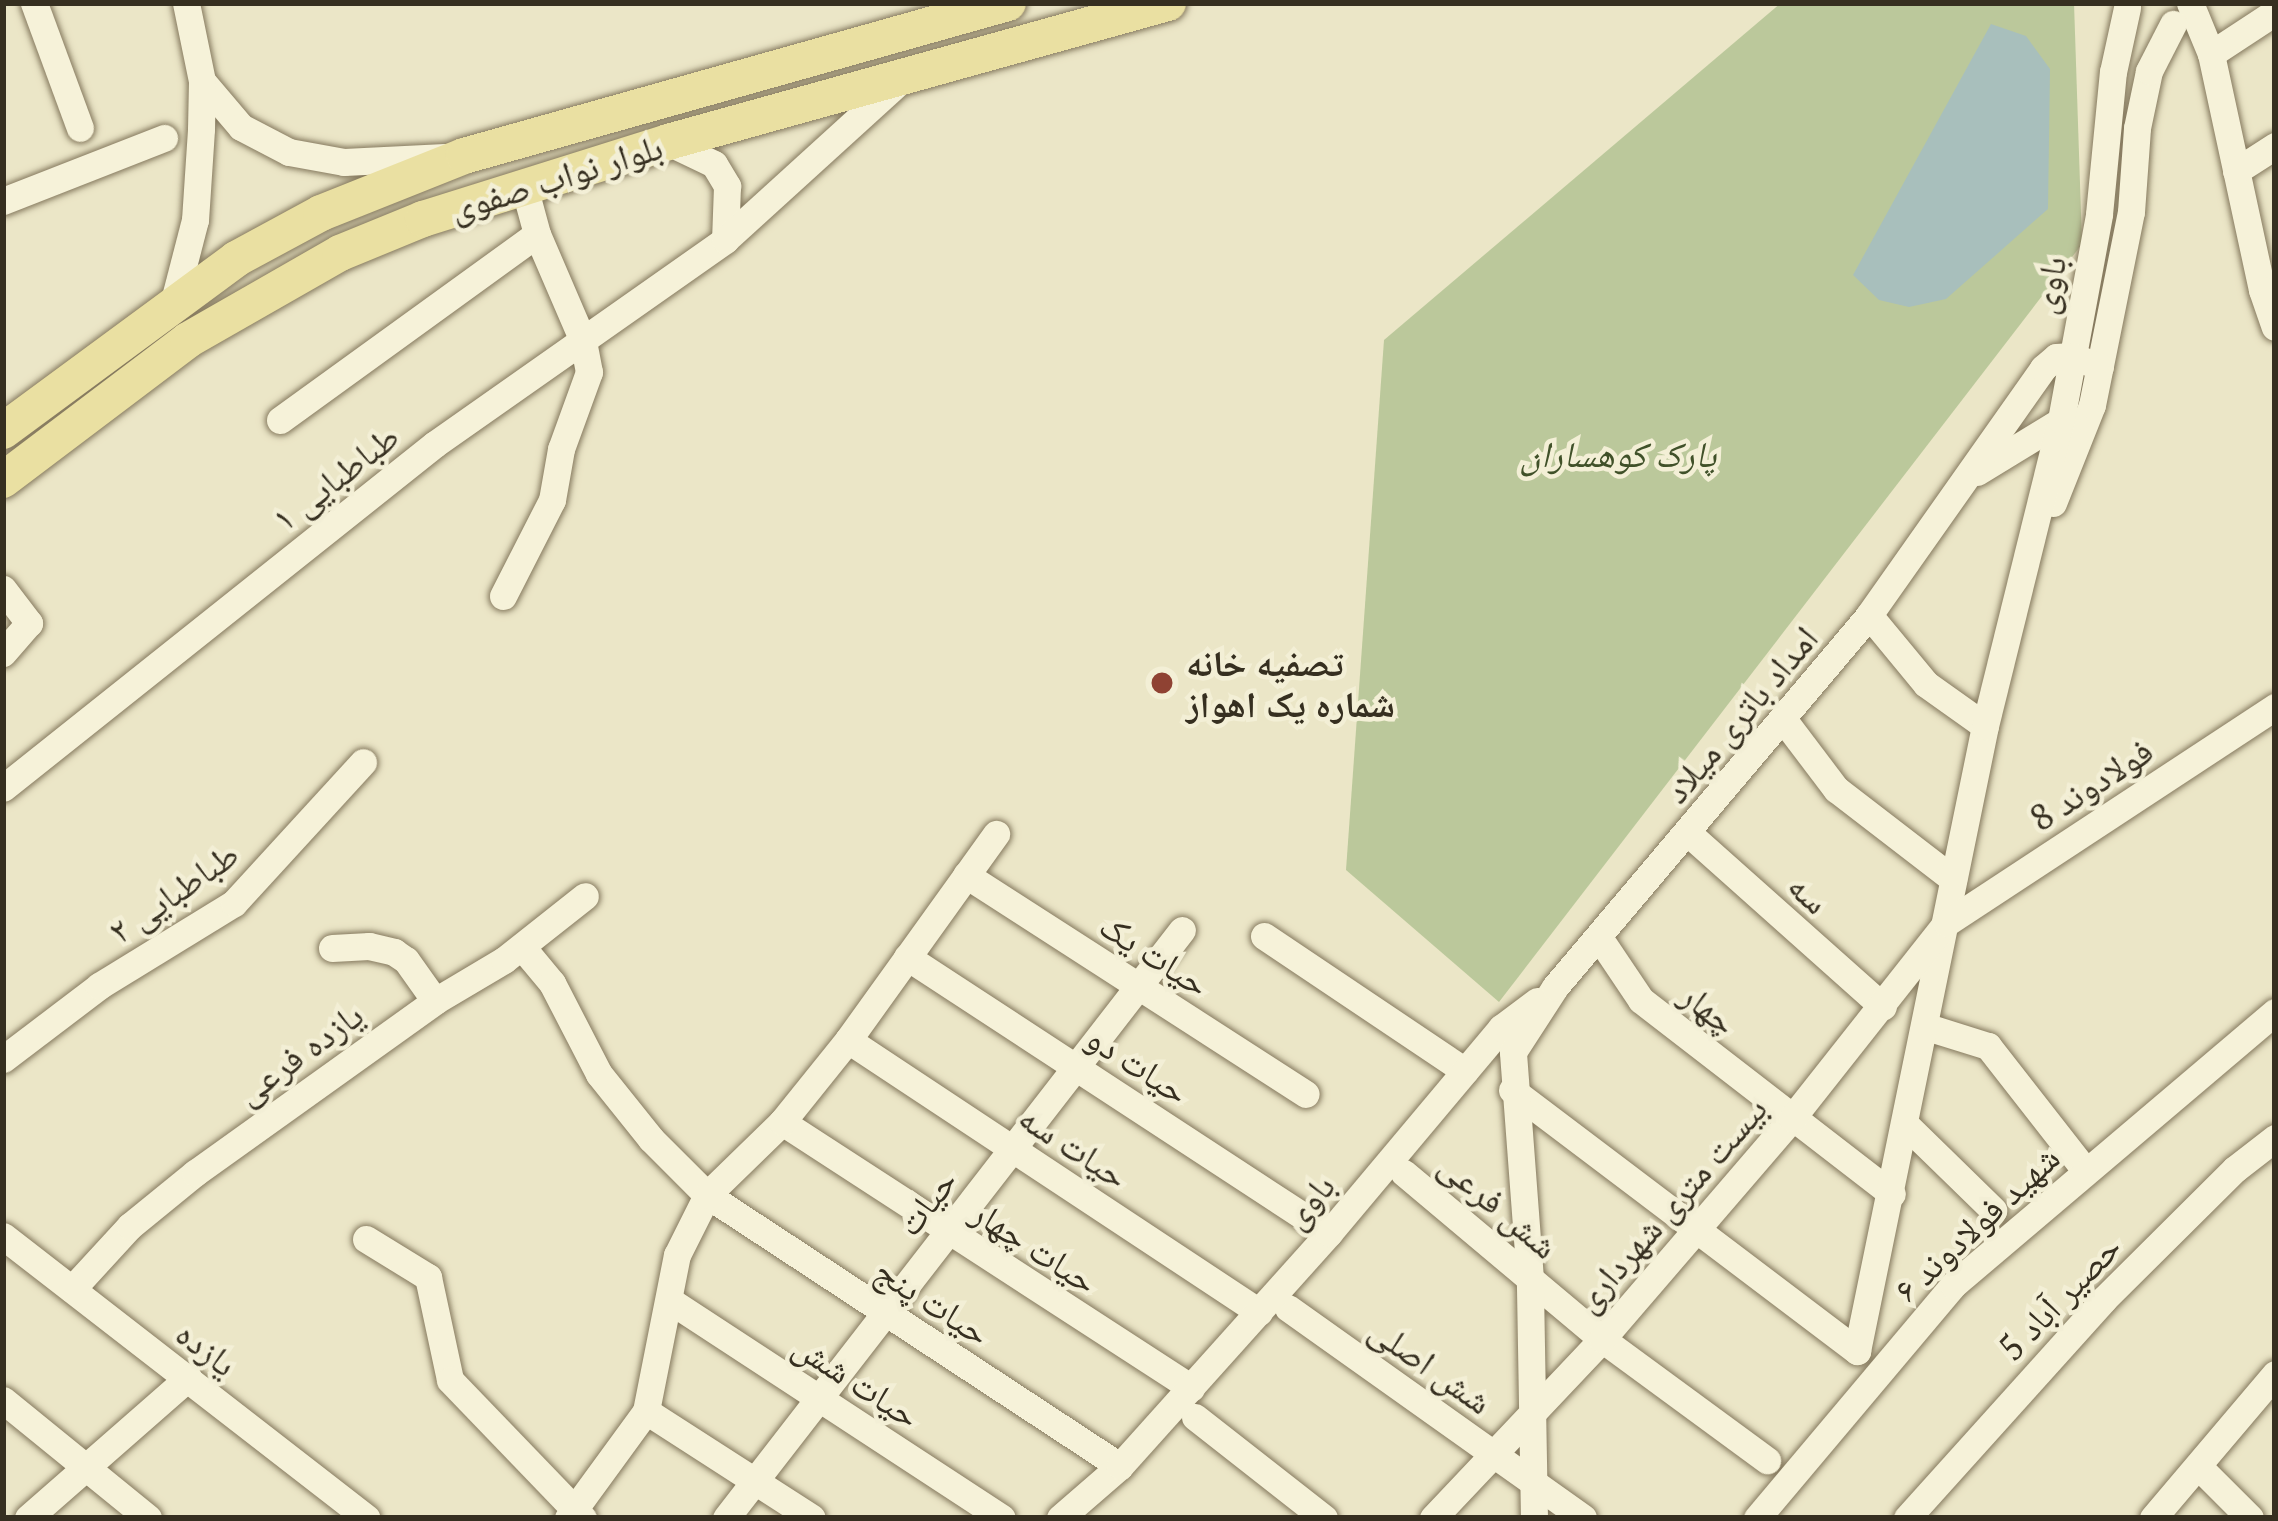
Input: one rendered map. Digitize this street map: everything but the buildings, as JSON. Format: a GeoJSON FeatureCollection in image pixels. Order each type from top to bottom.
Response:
{"type":"FeatureCollection","features":[{"type":"Feature","properties":{"kind":"main road","name":"بلوار نواب صفوی"},"geometry":{"type":"LineString","coordinates":[[3,431],[174,301],[236,259],[321,213],[464,156],[1008,3]]}},
{"type":"Feature","properties":{"kind":"main road","name":"بلوار نواب صفوی"},"geometry":{"type":"LineString","coordinates":[[3,480],[188,340],[258,295],[361,244],[524,186],[668,142],[1168,3]]}},
{"type":"Feature","properties":{"kind":"street"},"geometry":{"type":"LineString","coordinates":[[34,3],[80,128]]}},
{"type":"Feature","properties":{"kind":"street"},"geometry":{"type":"LineString","coordinates":[[174,301],[195,220],[202,81],[186,3]]}},
{"type":"Feature","properties":{"kind":"street"},"geometry":{"type":"LineString","coordinates":[[2126,6],[2140,24],[2158,29],[2184,10],[2211,54],[2275,327]]}},
{"type":"Feature","properties":{"kind":"street","name":"باوی"},"geometry":{"type":"LineString","coordinates":[[1695,1228],[1857,1351],[1985,726],[2061,421],[2099,214],[2113,72],[2126,6]]}},
{"type":"Feature","properties":{"kind":"street","name":"باوی"},"geometry":{"type":"LineString","coordinates":[[2021,572],[2092,405],[2131,212],[2137,128],[2149,71],[2184,10]]}},
{"type":"Feature","properties":{"kind":"street"},"geometry":{"type":"LineString","coordinates":[[2211,54],[2275,12]]}},
{"type":"Feature","properties":{"kind":"street","name":"طباطبایی ۱"},"geometry":{"type":"LineString","coordinates":[[3,788],[435,444],[725,240],[904,77]]}},
{"type":"Feature","properties":{"kind":"street"},"geometry":{"type":"LineString","coordinates":[[202,81],[241,127],[290,152],[344,162],[464,156]]}},
{"type":"Feature","properties":{"kind":"street"},"geometry":{"type":"LineString","coordinates":[[3,201],[164,138]]}},
{"type":"Feature","properties":{"kind":"street"},"geometry":{"type":"LineString","coordinates":[[668,142],[714,164],[727,186],[725,240]]}},
{"type":"Feature","properties":{"kind":"street"},"geometry":{"type":"LineString","coordinates":[[2236,170],[2275,146]]}},
{"type":"Feature","properties":{"kind":"street"},"geometry":{"type":"LineString","coordinates":[[503,596],[552,500],[560,448],[587,389],[583,341],[537,234],[524,186]]}},
{"type":"Feature","properties":{"kind":"street"},"geometry":{"type":"LineString","coordinates":[[280,420],[537,234]]}},
{"type":"Feature","properties":{"kind":"street"},"geometry":{"type":"LineString","coordinates":[[2072,356],[2100,367]]}},
{"type":"Feature","properties":{"kind":"street","name":"امداد باتری میلاد"},"geometry":{"type":"LineString","coordinates":[[1555,987],[1869,615],[2043,368],[2056,357],[2072,356]]}},
{"type":"Feature","properties":{"kind":"street","name":"امداد باتری میلاد"},"geometry":{"type":"LineString","coordinates":[[1969,477],[2092,405]]}},
{"type":"Feature","properties":{"kind":"street"},"geometry":{"type":"LineString","coordinates":[[3,589],[29,623],[3,652]]}},
{"type":"Feature","properties":{"kind":"street"},"geometry":{"type":"LineString","coordinates":[[1869,615],[1926,684],[1985,726]]}},
{"type":"Feature","properties":{"kind":"street","name":"فولادوند 8"},"geometry":{"type":"LineString","coordinates":[[1946,922],[2275,706]]}},
{"type":"Feature","properties":{"kind":"street"},"geometry":{"type":"LineString","coordinates":[[1783,719],[1836,789],[1953,879]]}},
{"type":"Feature","properties":{"kind":"street","name":"طباطبایی ۲"},"geometry":{"type":"LineString","coordinates":[[4,1057],[99,986],[234,903],[363,762]]}},
{"type":"Feature","properties":{"kind":"street","name":"سه"},"geometry":{"type":"LineString","coordinates":[[1688,833],[1883,1006]]}},
{"type":"Feature","properties":{"kind":"street"},"geometry":{"type":"LineString","coordinates":[[366,1239],[428,1277],[450,1380],[575,1515],[646,1411],[677,1255],[706,1196],[782,1122],[848,1040],[996,834]]}},
{"type":"Feature","properties":{"kind":"street","name":"حیات یک"},"geometry":{"type":"LineString","coordinates":[[966,875],[1306,1094]]}},
{"type":"Feature","properties":{"kind":"street","name":"یازده فرعی"},"geometry":{"type":"LineString","coordinates":[[72,1289],[130,1226],[195,1173],[435,1001],[522,946],[585,896]]}},
{"type":"Feature","properties":{"kind":"street","name":"بیست متری شهرداری"},"geometry":{"type":"LineString","coordinates":[[1433,1518],[1491,1451],[1603,1339],[1792,1118],[1946,922]]}},
{"type":"Feature","properties":{"kind":"street","name":"حیات"},"geometry":{"type":"LineString","coordinates":[[726,1518],[1182,930]]}},
{"type":"Feature","properties":{"kind":"street"},"geometry":{"type":"LineString","coordinates":[[1264,936],[1465,1071]]}},
{"type":"Feature","properties":{"kind":"street","name":"چهار"},"geometry":{"type":"LineString","coordinates":[[1600,939],[1641,1000],[1892,1194]]}},
{"type":"Feature","properties":{"kind":"street"},"geometry":{"type":"LineString","coordinates":[[332,948],[369,946],[394,952],[406,959],[435,1001]]}},
{"type":"Feature","properties":{"kind":"street","name":"حیات پنج"},"geometry":{"type":"LineString","coordinates":[[522,946],[552,983],[599,1074],[651,1139],[706,1196],[1120,1466]]}},
{"type":"Feature","properties":{"kind":"street","name":"حیات دو"},"geometry":{"type":"LineString","coordinates":[[907,957],[1329,1233]]}},
{"type":"Feature","properties":{"kind":"street"},"geometry":{"type":"LineString","coordinates":[[1534,1518],[1530,1279],[1513,1090],[1514,1052],[1555,987]]}},
{"type":"Feature","properties":{"kind":"street","name":"باوی"},"geometry":{"type":"LineString","coordinates":[[1060,1518],[1120,1466],[1191,1388],[1501,1028],[1555,987]]}},
{"type":"Feature","properties":{"kind":"street","name":"شهید فولادوند ۶"},"geometry":{"type":"LineString","coordinates":[[1757,1518],[1953,1285],[2275,1012]]}},
{"type":"Feature","properties":{"kind":"street"},"geometry":{"type":"LineString","coordinates":[[1927,1027],[1988,1046],[2084,1170]]}},
{"type":"Feature","properties":{"kind":"street","name":"حیات سه"},"geometry":{"type":"LineString","coordinates":[[848,1040],[1259,1312]]}},
{"type":"Feature","properties":{"kind":"street"},"geometry":{"type":"LineString","coordinates":[[1513,1090],[1695,1228]]}},
{"type":"Feature","properties":{"kind":"street","name":"حیات چهار"},"geometry":{"type":"LineString","coordinates":[[782,1122],[1191,1388]]}},
{"type":"Feature","properties":{"kind":"street"},"geometry":{"type":"LineString","coordinates":[[1906,1125],[1994,1210]]}},
{"type":"Feature","properties":{"kind":"street","name":"حصیر آباد 5"},"geometry":{"type":"LineString","coordinates":[[1907,1518],[2103,1300],[2275,1138]]}},
{"type":"Feature","properties":{"kind":"street","name":"شش فرعی"},"geometry":{"type":"LineString","coordinates":[[1404,1173],[1603,1339],[1767,1460]]}},
{"type":"Feature","properties":{"kind":"street","name":"یازده"},"geometry":{"type":"LineString","coordinates":[[3,1236],[366,1518]]}},
{"type":"Feature","properties":{"kind":"street","name":"حیات شش"},"geometry":{"type":"LineString","coordinates":[[671,1302],[1002,1518]]}},
{"type":"Feature","properties":{"kind":"street","name":"شش اصلی"},"geometry":{"type":"LineString","coordinates":[[1288,1308],[1583,1518]]}},
{"type":"Feature","properties":{"kind":"street"},"geometry":{"type":"LineString","coordinates":[[2153,1518],[2275,1374]]}},
{"type":"Feature","properties":{"kind":"street"},"geometry":{"type":"LineString","coordinates":[[28,1518],[188,1378]]}},
{"type":"Feature","properties":{"kind":"street"},"geometry":{"type":"LineString","coordinates":[[3,1400],[148,1518]]}},
{"type":"Feature","properties":{"kind":"street"},"geometry":{"type":"LineString","coordinates":[[646,1411],[812,1518]]}},
{"type":"Feature","properties":{"kind":"street"},"geometry":{"type":"LineString","coordinates":[[1196,1417],[1324,1518]]}},
{"type":"Feature","properties":{"kind":"street"},"geometry":{"type":"LineString","coordinates":[[2199,1467],[2250,1518]]}},
{"type":"Feature","properties":{"kind":"green space","name":"پارک کوهساران"},"geometry":{"type":"Polygon","coordinates":[[[1781,3],[2074,3],[2082,244],[1499,1002],[1346,870],[1384,340],[1781,3]]]}},
{"type":"Feature","properties":{"kind":"water"},"geometry":{"type":"Polygon","coordinates":[[[1991,24],[2026,36],[2050,69],[2048,209],[1946,299],[1909,307],[1879,300],[1853,275],[1991,24]]]}},
{"type":"Feature","properties":{"kind":"place","name":"تصفیه خانه شماره یک اهواز"},"geometry":{"type":"Point","coordinates":[1162,683]}}]}
